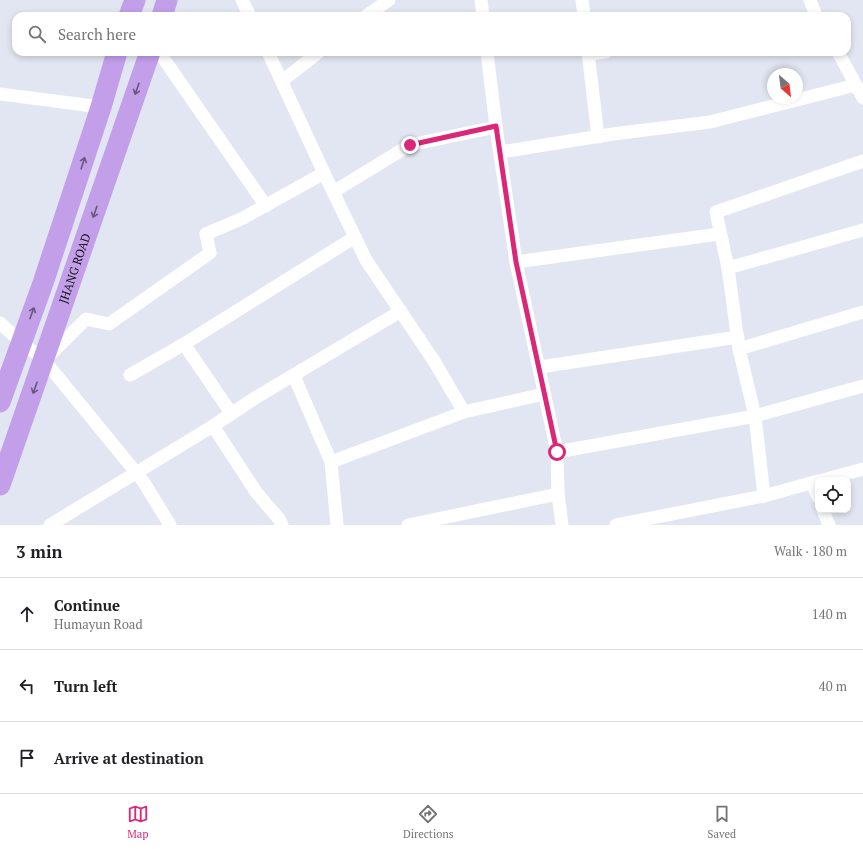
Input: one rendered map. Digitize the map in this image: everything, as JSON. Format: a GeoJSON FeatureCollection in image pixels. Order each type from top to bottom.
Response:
{"type":"FeatureCollection","features":[{"type":"Feature","properties":{"kind":"highway"},"geometry":{"type":"LineString","coordinates":[[130,12],[135,0]]}},
{"type":"Feature","properties":{"kind":"highway"},"geometry":{"type":"LineString","coordinates":[[163,12],[167,0]]}},
{"type":"Feature","properties":{"kind":"highway"},"geometry":{"type":"LineString","coordinates":[[0,402],[43,284],[101,108],[116,56]]}},
{"type":"Feature","properties":{"kind":"highway","name":"JHANG ROAD"},"geometry":{"type":"LineString","coordinates":[[0,485],[149,56]]}},
{"type":"Feature","properties":{"kind":"street"},"geometry":{"type":"LineString","coordinates":[[242,0],[248,12]]}},
{"type":"Feature","properties":{"kind":"street"},"geometry":{"type":"LineString","coordinates":[[372,12],[389,0]]}},
{"type":"Feature","properties":{"kind":"street"},"geometry":{"type":"LineString","coordinates":[[481,0],[482,12]]}},
{"type":"Feature","properties":{"kind":"street"},"geometry":{"type":"LineString","coordinates":[[582,0],[584,12]]}},
{"type":"Feature","properties":{"kind":"street"},"geometry":{"type":"LineString","coordinates":[[810,0],[814,12]]}},
{"type":"Feature","properties":{"kind":"street"},"geometry":{"type":"LineString","coordinates":[[162,56],[266,206]]}},
{"type":"Feature","properties":{"kind":"street"},"geometry":{"type":"LineString","coordinates":[[270,56],[366,260],[434,361],[464,412]]}},
{"type":"Feature","properties":{"kind":"street"},"geometry":{"type":"LineString","coordinates":[[282,81],[314,56]]}},
{"type":"Feature","properties":{"kind":"street"},"geometry":{"type":"LineString","coordinates":[[487,56],[516,262],[540,367],[544,394],[557,452],[558,494],[562,525]]}},
{"type":"Feature","properties":{"kind":"street"},"geometry":{"type":"LineString","coordinates":[[589,56],[598,137]]}},
{"type":"Feature","properties":{"kind":"street"},"geometry":{"type":"LineString","coordinates":[[840,56],[863,98]]}},
{"type":"Feature","properties":{"kind":"street"},"geometry":{"type":"LineString","coordinates":[[501,152],[710,122],[856,85]]}},
{"type":"Feature","properties":{"kind":"street"},"geometry":{"type":"LineString","coordinates":[[0,94],[101,108]]}},
{"type":"Feature","properties":{"kind":"street"},"geometry":{"type":"LineString","coordinates":[[333,192],[410,145],[496,126]]}},
{"type":"Feature","properties":{"kind":"street"},"geometry":{"type":"LineString","coordinates":[[764,496],[755,416],[738,343],[728,268],[716,212],[863,162]]}},
{"type":"Feature","properties":{"kind":"street"},"geometry":{"type":"LineString","coordinates":[[44,360],[86,320],[109,324],[210,253],[206,234],[243,218],[324,173]]}},
{"type":"Feature","properties":{"kind":"street"},"geometry":{"type":"LineString","coordinates":[[728,268],[863,230]]}},
{"type":"Feature","properties":{"kind":"street"},"geometry":{"type":"LineString","coordinates":[[516,262],[720,234]]}},
{"type":"Feature","properties":{"kind":"street"},"geometry":{"type":"LineString","coordinates":[[130,375],[184,344],[356,237]]}},
{"type":"Feature","properties":{"kind":"street"},"geometry":{"type":"LineString","coordinates":[[50,525],[213,426],[255,398],[401,312]]}},
{"type":"Feature","properties":{"kind":"street"},"geometry":{"type":"LineString","coordinates":[[540,367],[738,343],[863,312]]}},
{"type":"Feature","properties":{"kind":"street"},"geometry":{"type":"LineString","coordinates":[[0,323],[44,360],[143,481],[170,525]]}},
{"type":"Feature","properties":{"kind":"street"},"geometry":{"type":"LineString","coordinates":[[184,344],[231,413]]}},
{"type":"Feature","properties":{"kind":"street"},"geometry":{"type":"LineString","coordinates":[[294,376],[331,462],[337,525]]}},
{"type":"Feature","properties":{"kind":"street"},"geometry":{"type":"LineString","coordinates":[[557,452],[755,416],[863,386]]}},
{"type":"Feature","properties":{"kind":"street"},"geometry":{"type":"LineString","coordinates":[[331,462],[464,412],[544,394]]}},
{"type":"Feature","properties":{"kind":"street"},"geometry":{"type":"LineString","coordinates":[[213,426],[256,492],[279,519],[282,525]]}},
{"type":"Feature","properties":{"kind":"street"},"geometry":{"type":"LineString","coordinates":[[833,477],[863,469]]}},
{"type":"Feature","properties":{"kind":"street"},"geometry":{"type":"LineString","coordinates":[[616,525],[764,496],[815,482]]}},
{"type":"Feature","properties":{"kind":"street"},"geometry":{"type":"LineString","coordinates":[[408,525],[558,494]]}},
{"type":"Feature","properties":{"kind":"street"},"geometry":{"type":"LineString","coordinates":[[824,513],[829,525]]}},
{"type":"Feature","properties":{"kind":"route"},"geometry":{"type":"LineString","coordinates":[[410,145],[496,126],[516,262],[540,367],[544,394],[557,452]]}}]}
